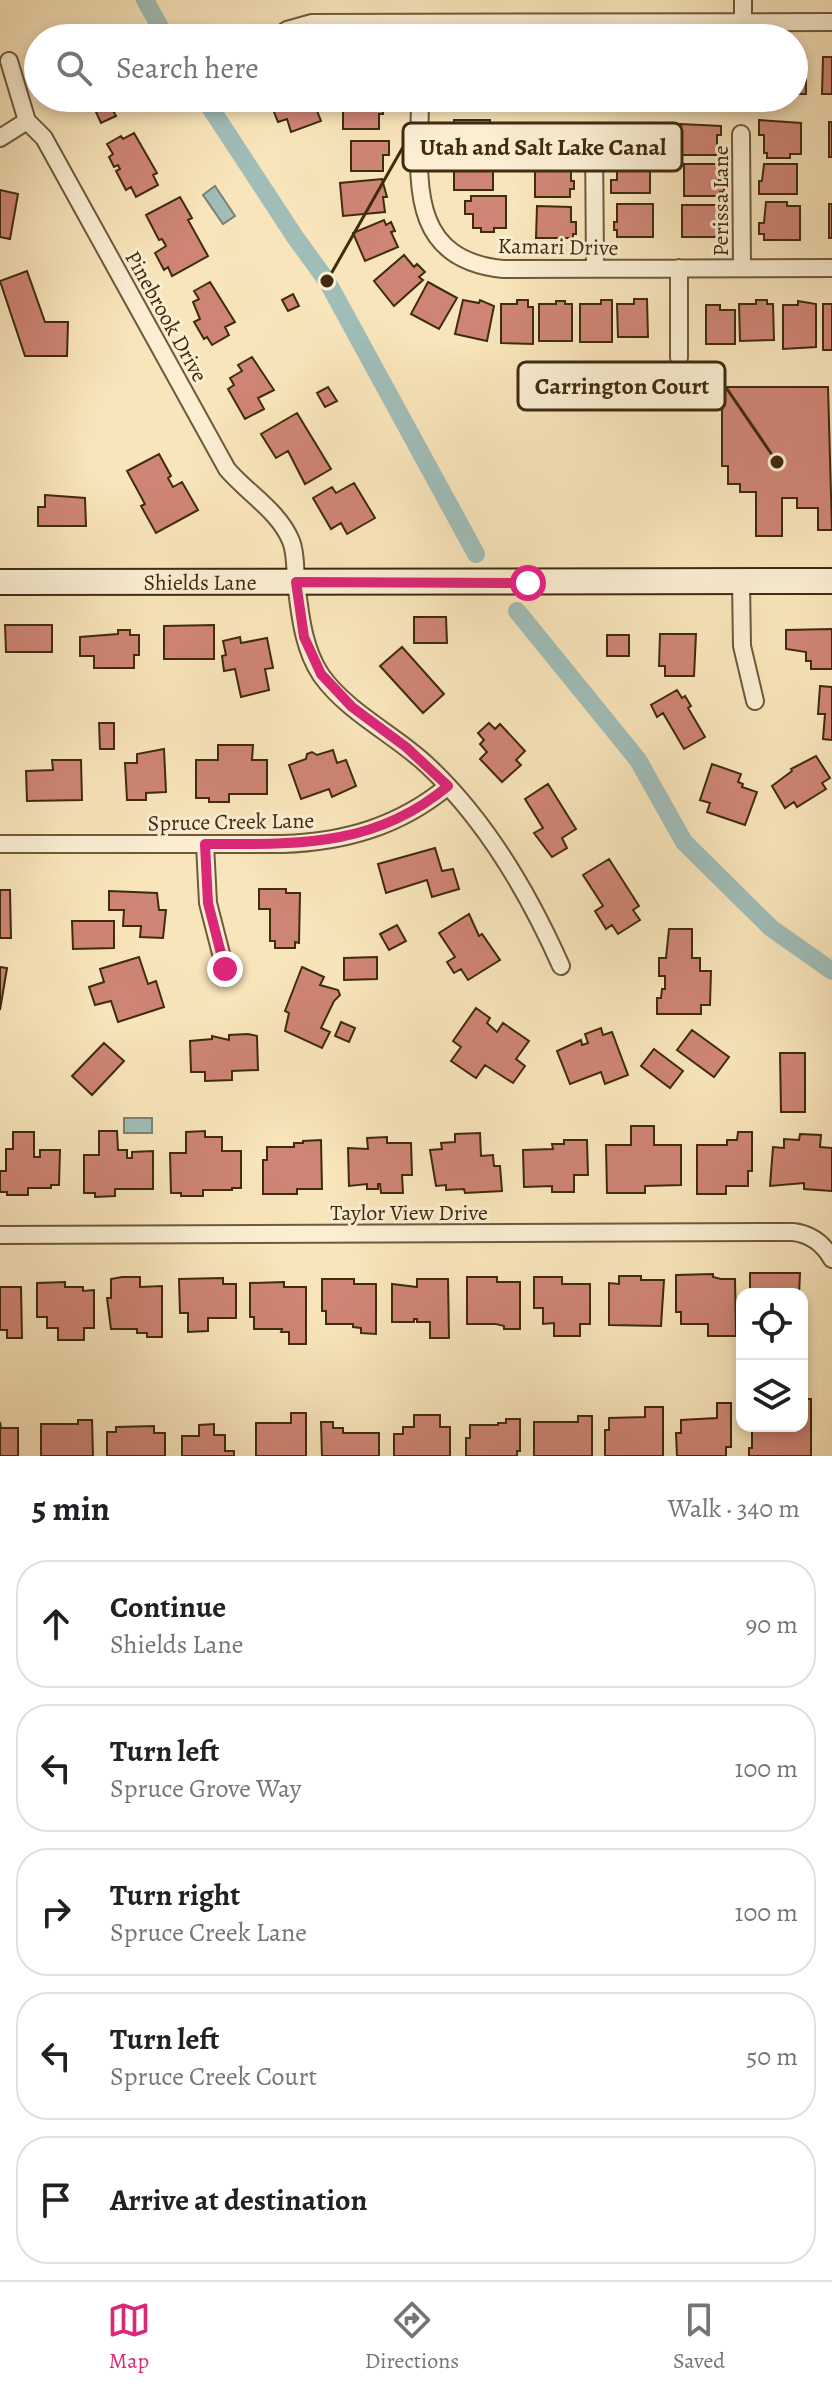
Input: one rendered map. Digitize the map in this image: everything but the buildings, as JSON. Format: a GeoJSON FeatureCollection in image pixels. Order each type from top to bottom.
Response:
{"type":"FeatureCollection","features":[{"type":"Feature","properties":{"kind":"main road","name":"Shields Lane"},"geometry":{"type":"LineString","coordinates":[[0,582],[832,581]]}},
{"type":"Feature","properties":{"kind":"street"},"geometry":{"type":"LineString","coordinates":[[743,0],[743,22]]}},
{"type":"Feature","properties":{"kind":"street"},"geometry":{"type":"LineString","coordinates":[[662,24],[832,22]]}},
{"type":"Feature","properties":{"kind":"street","name":"Pinebrook Drive"},"geometry":{"type":"LineString","coordinates":[[9,61],[24,111]]}},
{"type":"Feature","properties":{"kind":"street","name":"Pinebrook Drive"},"geometry":{"type":"LineString","coordinates":[[24,112],[27,121],[44,138],[227,469],[285,528],[292,543],[304,637],[321,674],[352,707],[406,747],[448,786],[477,820],[544,927],[561,966]]}},
{"type":"Feature","properties":{"kind":"street","name":"Kamari Drive"},"geometry":{"type":"LineString","coordinates":[[420,112],[422,205],[436,237],[459,257],[488,267],[832,268]]}},
{"type":"Feature","properties":{"kind":"street"},"geometry":{"type":"LineString","coordinates":[[0,138],[27,121]]}},
{"type":"Feature","properties":{"kind":"street","name":"Perissa Lane"},"geometry":{"type":"LineString","coordinates":[[741,134],[742,268]]}},
{"type":"Feature","properties":{"kind":"street"},"geometry":{"type":"LineString","coordinates":[[594,137],[595,268]]}},
{"type":"Feature","properties":{"kind":"street"},"geometry":{"type":"LineString","coordinates":[[679,268],[679,358]]}},
{"type":"Feature","properties":{"kind":"street"},"geometry":{"type":"LineString","coordinates":[[741,582],[742,646],[755,701]]}},
{"type":"Feature","properties":{"kind":"street","name":"Spruce Creek Lane"},"geometry":{"type":"LineString","coordinates":[[0,844],[306,844],[372,830],[414,811],[448,786]]}},
{"type":"Feature","properties":{"kind":"street"},"geometry":{"type":"LineString","coordinates":[[205,844],[208,903],[225,969]]}},
{"type":"Feature","properties":{"kind":"street","name":"Taylor View Drive"},"geometry":{"type":"LineString","coordinates":[[0,1235],[793,1232],[817,1240],[832,1259]]}},
{"type":"Feature","properties":{"kind":"water"},"geometry":{"type":"Polygon","coordinates":[[[215,186],[235,216],[223,224],[203,195],[215,186]]]}},
{"type":"Feature","properties":{"kind":"water"},"geometry":{"type":"Polygon","coordinates":[[[124,1118],[152,1118],[152,1133],[124,1133],[124,1118]]]}},
{"type":"Feature","properties":{"kind":"waterway"},"geometry":{"type":"LineString","coordinates":[[145,0],[158,24]]}},
{"type":"Feature","properties":{"kind":"waterway"},"geometry":{"type":"LineString","coordinates":[[213,112],[327,281],[476,554]]}},
{"type":"Feature","properties":{"kind":"waterway"},"geometry":{"type":"LineString","coordinates":[[517,611],[638,760],[684,842],[771,928],[832,971]]}},
{"type":"Feature","properties":{"kind":"place","name":"Utah and Salt Lake Canal"},"geometry":{"type":"Point","coordinates":[327,281]}},
{"type":"Feature","properties":{"kind":"place","name":"Carrington Court"},"geometry":{"type":"Point","coordinates":[777,462]}},
{"type":"Feature","properties":{"kind":"route"},"geometry":{"type":"LineString","coordinates":[[225,969],[208,903],[205,844],[306,844],[350,836],[372,830],[414,811],[448,786],[406,747],[352,707],[329,685],[308,650],[296,582],[528,583]]}}]}
